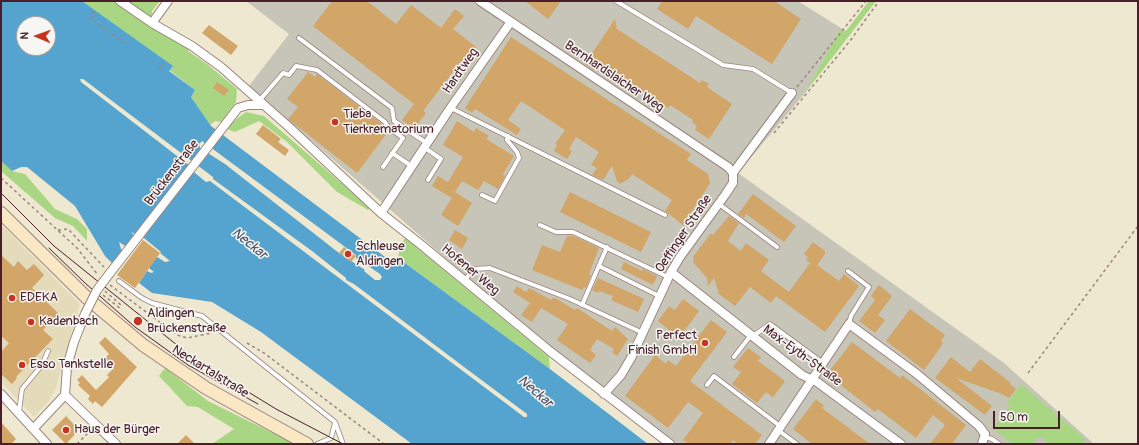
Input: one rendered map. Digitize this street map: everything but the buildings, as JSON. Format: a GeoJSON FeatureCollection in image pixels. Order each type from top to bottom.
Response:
{"type":"FeatureCollection","features":[{"type":"Feature","properties":{"kind":"main road","name":"Neckartalstraße"},"geometry":{"type":"LineString","coordinates":[[1,213],[87,298],[143,345],[206,388],[307,444]]}},
{"type":"Feature","properties":{"kind":"street"},"geometry":{"type":"LineString","coordinates":[[120,1],[152,23],[192,46],[221,67],[261,103]]}},
{"type":"Feature","properties":{"kind":"street"},"geometry":{"type":"LineString","coordinates":[[152,23],[168,1]]}},
{"type":"Feature","properties":{"kind":"street","name":"Bernhardslaicher Weg"},"geometry":{"type":"LineString","coordinates":[[480,1],[510,23],[728,167],[733,173]]}},
{"type":"Feature","properties":{"kind":"street","name":"Hardtweg"},"geometry":{"type":"LineString","coordinates":[[381,214],[427,146],[450,107],[510,23]]}},
{"type":"Feature","properties":{"kind":"street","name":"Oeffinger Straße"},"geometry":{"type":"LineString","coordinates":[[604,394],[621,375],[643,333],[670,275],[733,184],[733,173],[792,93]]}},
{"type":"Feature","properties":{"kind":"street","name":"Brückenstraße"},"geometry":{"type":"LineString","coordinates":[[65,395],[70,355],[85,314],[97,290],[238,108],[261,103]]}},
{"type":"Feature","properties":{"kind":"street","name":"Hofener Weg"},"geometry":{"type":"LineString","coordinates":[[261,103],[381,214],[419,243],[463,281],[604,394],[670,444]]}},
{"type":"Feature","properties":{"kind":"street","name":"Max-Eyth-Straße"},"geometry":{"type":"LineString","coordinates":[[670,275],[752,335],[802,375],[812,379],[901,444]]}},
{"type":"Feature","properties":{"kind":"street"},"geometry":{"type":"LineString","coordinates":[[768,444],[849,324],[922,378],[984,430],[983,441]]}},
{"type":"Feature","properties":{"kind":"street"},"geometry":{"type":"LineString","coordinates":[[1,394],[34,428],[47,444]]}},
{"type":"Feature","properties":{"kind":"street"},"geometry":{"type":"LineString","coordinates":[[34,428],[65,395],[116,444]]}},
{"type":"Feature","properties":{"kind":"lane"},"geometry":{"type":"LineString","coordinates":[[616,1],[723,65],[753,69],[792,93]]}},
{"type":"Feature","properties":{"kind":"lane"},"geometry":{"type":"LineString","coordinates":[[299,38],[392,108],[394,121],[427,146],[441,159],[428,180]]}},
{"type":"Feature","properties":{"kind":"lane"},"geometry":{"type":"LineString","coordinates":[[261,103],[282,73],[289,75],[296,66],[317,70],[385,122],[388,127],[403,138],[382,167]]}},
{"type":"Feature","properties":{"kind":"lane"},"geometry":{"type":"LineString","coordinates":[[450,107],[666,215]]}},
{"type":"Feature","properties":{"kind":"lane"},"geometry":{"type":"LineString","coordinates":[[482,195],[495,201],[518,158],[517,152],[507,140],[508,136]]}},
{"type":"Feature","properties":{"kind":"lane"},"geometry":{"type":"LineString","coordinates":[[392,153],[413,167]]}},
{"type":"Feature","properties":{"kind":"lane"},"geometry":{"type":"LineString","coordinates":[[719,204],[777,247]]}},
{"type":"Feature","properties":{"kind":"lane"},"geometry":{"type":"LineString","coordinates":[[540,225],[556,232],[573,232],[670,275]]}},
{"type":"Feature","properties":{"kind":"lane"},"geometry":{"type":"LineString","coordinates":[[582,305],[607,247]]}},
{"type":"Feature","properties":{"kind":"lane"},"geometry":{"type":"LineString","coordinates":[[599,266],[659,296]]}},
{"type":"Feature","properties":{"kind":"lane"},"geometry":{"type":"LineString","coordinates":[[463,281],[474,268],[490,268],[582,305],[643,333]]}},
{"type":"Feature","properties":{"kind":"lane"},"geometry":{"type":"LineString","coordinates":[[848,271],[869,287],[851,316],[849,324]]}},
{"type":"Feature","properties":{"kind":"lane"},"geometry":{"type":"LineString","coordinates":[[119,281],[142,298],[152,303],[202,316],[335,422],[343,444]]}},
{"type":"Feature","properties":{"kind":"lane"},"geometry":{"type":"LineString","coordinates":[[734,357],[752,335],[770,324],[823,363]]}},
{"type":"Feature","properties":{"kind":"lane"},"geometry":{"type":"LineString","coordinates":[[19,413],[22,389],[42,365],[48,351]]}},
{"type":"Feature","properties":{"kind":"lane"},"geometry":{"type":"LineString","coordinates":[[707,385],[714,376],[797,444]]}},
{"type":"Feature","properties":{"kind":"lane"},"geometry":{"type":"LineString","coordinates":[[317,444],[331,438],[335,422]]}},
{"type":"Feature","properties":{"kind":"lane"},"geometry":{"type":"LineString","coordinates":[[983,441],[992,439],[999,444]]}},
{"type":"Feature","properties":{"kind":"path"},"geometry":{"type":"LineString","coordinates":[[792,93],[866,1]]}},
{"type":"Feature","properties":{"kind":"path"},"geometry":{"type":"LineString","coordinates":[[769,139],[850,40],[879,1]]}},
{"type":"Feature","properties":{"kind":"path"},"geometry":{"type":"LineString","coordinates":[[96,11],[90,18],[126,44]]}},
{"type":"Feature","properties":{"kind":"path"},"geometry":{"type":"LineString","coordinates":[[159,70],[165,61]]}},
{"type":"Feature","properties":{"kind":"path"},"geometry":{"type":"LineString","coordinates":[[1,178],[77,248],[102,277]]}},
{"type":"Feature","properties":{"kind":"path"},"geometry":{"type":"LineString","coordinates":[[1028,373],[1138,226]]}},
{"type":"Feature","properties":{"kind":"path"},"geometry":{"type":"LineString","coordinates":[[58,230],[68,229],[110,273]]}},
{"type":"Feature","properties":{"kind":"path"},"geometry":{"type":"LineString","coordinates":[[107,282],[177,335],[188,338],[221,331]]}},
{"type":"Feature","properties":{"kind":"path"},"geometry":{"type":"LineString","coordinates":[[97,290],[120,308]]}},
{"type":"Feature","properties":{"kind":"path"},"geometry":{"type":"LineString","coordinates":[[108,294],[122,306]]}},
{"type":"Feature","properties":{"kind":"path"},"geometry":{"type":"LineString","coordinates":[[244,340],[264,353],[384,444]]}},
{"type":"Feature","properties":{"kind":"path"},"geometry":{"type":"LineString","coordinates":[[76,444],[96,425]]}},
{"type":"Feature","properties":{"kind":"shaded area"},"geometry":{"type":"Polygon","coordinates":[[[246,1],[798,1],[841,28],[805,93],[738,173],[1004,363],[1094,444],[672,444],[604,394],[498,304],[249,86],[289,34],[246,1]]]}},
{"type":"Feature","properties":{"kind":"shaded area"},"geometry":{"type":"Polygon","coordinates":[[[1,224],[80,304],[56,388],[49,401],[34,417],[1,382],[1,224]]]}},
{"type":"Feature","properties":{"kind":"green space"},"geometry":{"type":"Polygon","coordinates":[[[82,1],[160,1],[152,11],[152,23],[192,46],[188,51],[207,64],[237,89],[236,102],[221,122],[215,121],[210,125],[191,97],[195,90],[169,70],[172,66],[82,1]]]}},
{"type":"Feature","properties":{"kind":"green space"},"geometry":{"type":"Polygon","coordinates":[[[869,1],[876,1],[805,93],[841,28],[846,31],[869,1]]]}},
{"type":"Feature","properties":{"kind":"green space"},"geometry":{"type":"Polygon","coordinates":[[[246,112],[264,116],[370,208],[368,210],[337,192],[287,142],[259,121],[235,132],[227,129],[235,120],[246,112]]]}},
{"type":"Feature","properties":{"kind":"green space"},"geometry":{"type":"Polygon","coordinates":[[[1,161],[12,171],[25,174],[55,209],[77,219],[87,229],[87,241],[73,226],[55,218],[1,171],[1,161]]]}},
{"type":"Feature","properties":{"kind":"green space"},"geometry":{"type":"Polygon","coordinates":[[[405,238],[549,357],[550,369],[398,258],[400,247],[405,238]]]}},
{"type":"Feature","properties":{"kind":"green space"},"geometry":{"type":"Polygon","coordinates":[[[165,368],[208,401],[295,444],[212,444],[234,429],[198,407],[187,406],[159,376],[165,368]]]}},
{"type":"Feature","properties":{"kind":"green space"},"geometry":{"type":"Polygon","coordinates":[[[1021,384],[1085,439],[1082,444],[1049,444],[1040,436],[1032,444],[1013,444],[993,429],[1010,406],[1007,403],[1021,384]]]}},
{"type":"Feature","properties":{"kind":"water","name":"Neckar"},"geometry":{"type":"Polygon","coordinates":[[[1,1],[82,1],[173,66],[169,71],[195,90],[191,97],[211,126],[393,263],[398,258],[550,369],[648,444],[412,444],[261,332],[212,302],[152,293],[139,283],[147,271],[151,273],[154,272],[149,268],[157,257],[165,262],[170,261],[160,253],[161,252],[144,238],[131,232],[137,239],[130,249],[119,242],[121,249],[126,254],[116,267],[105,256],[75,206],[27,167],[21,167],[12,171],[1,161],[1,1]],[[80,79],[81,82],[190,166],[195,173],[206,182],[210,181],[524,417],[527,417],[527,414],[354,284],[346,280],[346,278],[312,251],[213,179],[213,177],[83,79],[80,79]],[[202,141],[199,144],[200,148],[225,164],[339,253],[365,270],[364,271],[375,280],[380,280],[382,277],[380,274],[364,263],[363,264],[356,258],[356,255],[202,141]]]}},
{"type":"Feature","properties":{"kind":"tram line"},"geometry":{"type":"LineString","coordinates":[[1,193],[54,246],[193,358],[276,409],[343,444]]}},
{"type":"Feature","properties":{"kind":"tram line"},"geometry":{"type":"LineString","coordinates":[[49,248],[85,283],[135,327],[188,365],[258,404]]}},
{"type":"Feature","properties":{"kind":"place","name":"Tieba Tierkrematorium"},"geometry":{"type":"Point","coordinates":[335,122]}},
{"type":"Feature","properties":{"kind":"place","name":"Schleuse Aldingen"},"geometry":{"type":"Point","coordinates":[348,254]}},
{"type":"Feature","properties":{"kind":"place","name":"EDEKA"},"geometry":{"type":"Point","coordinates":[12,298]}},
{"type":"Feature","properties":{"kind":"place","name":"Aldingen Brückenstraße"},"geometry":{"type":"Point","coordinates":[138,321]}},
{"type":"Feature","properties":{"kind":"place","name":"Kadenbach"},"geometry":{"type":"Point","coordinates":[31,322]}},
{"type":"Feature","properties":{"kind":"place","name":"Perfect Finish GmbH"},"geometry":{"type":"Point","coordinates":[705,343]}},
{"type":"Feature","properties":{"kind":"place","name":"Esso Tankstelle"},"geometry":{"type":"Point","coordinates":[22,365]}},
{"type":"Feature","properties":{"kind":"place","name":"Haus der Bürger"},"geometry":{"type":"Point","coordinates":[66,430]}}]}
